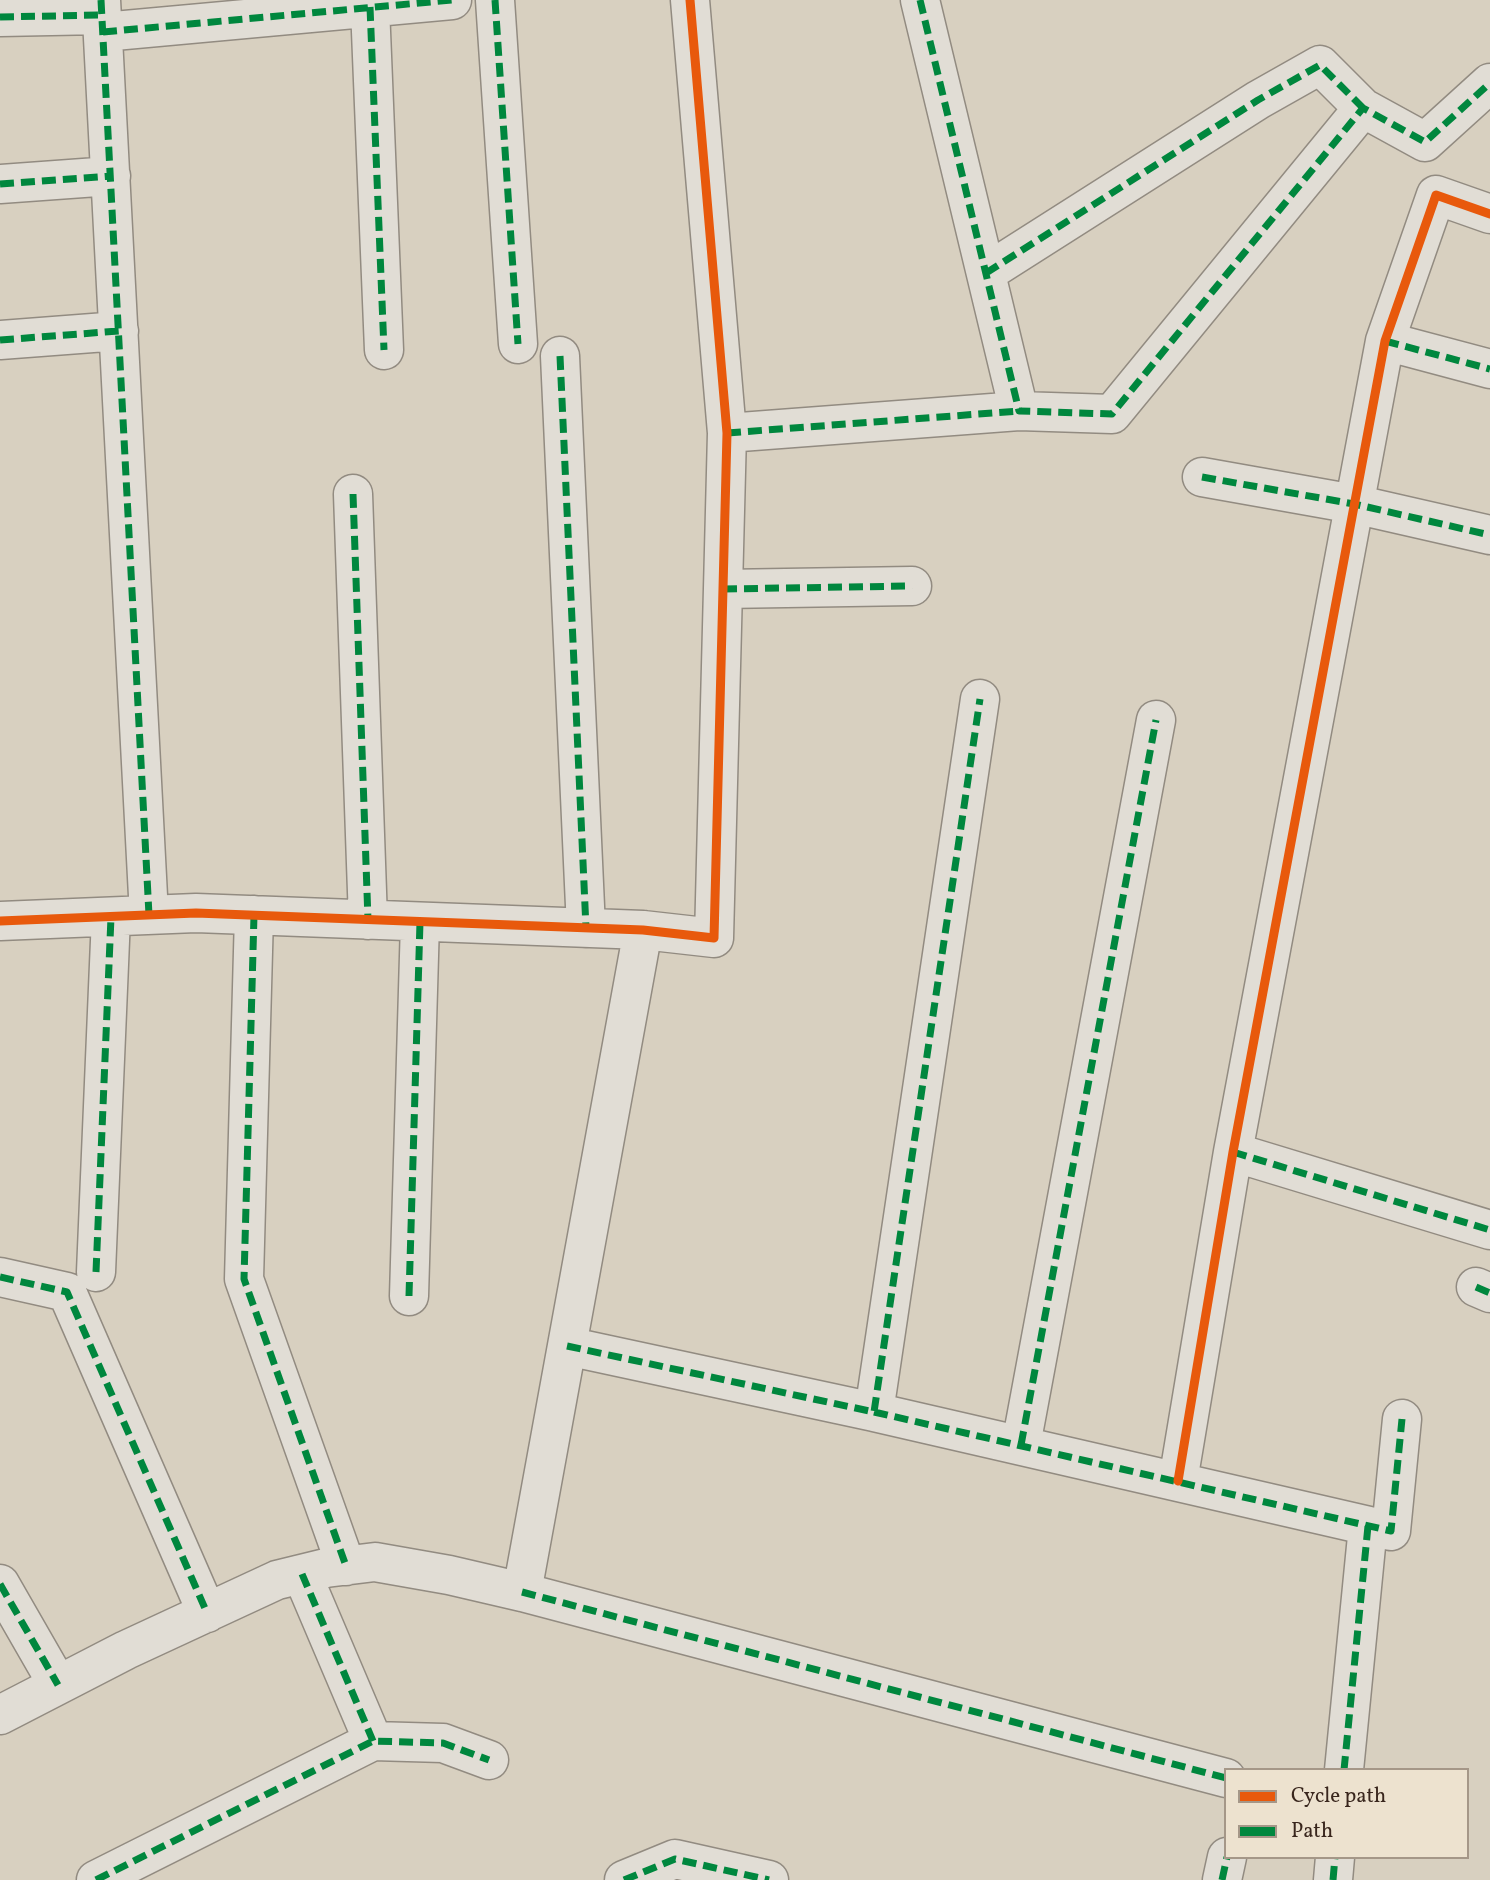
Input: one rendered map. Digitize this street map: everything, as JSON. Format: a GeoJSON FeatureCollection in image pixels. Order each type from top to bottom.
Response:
{"type":"FeatureCollection","features":[{"type":"Feature","properties":{"kind":"street"},"geometry":{"type":"LineString","coordinates":[[0,17],[370,8],[452,0]]}},
{"type":"Feature","properties":{"kind":"street"},"geometry":{"type":"LineString","coordinates":[[495,0],[518,344]]}},
{"type":"Feature","properties":{"kind":"street"},"geometry":{"type":"LineString","coordinates":[[0,921],[196,913],[643,930],[713,938],[727,433],[690,0]]}},
{"type":"Feature","properties":{"kind":"street"},"geometry":{"type":"LineString","coordinates":[[920,0],[1019,411]]}},
{"type":"Feature","properties":{"kind":"street"},"geometry":{"type":"LineString","coordinates":[[370,8],[384,350]]}},
{"type":"Feature","properties":{"kind":"street"},"geometry":{"type":"LineString","coordinates":[[102,15],[149,915]]}},
{"type":"Feature","properties":{"kind":"street"},"geometry":{"type":"LineString","coordinates":[[986,273],[1258,100],[1321,65],[1363,108],[1425,142],[1490,83]]}},
{"type":"Feature","properties":{"kind":"street"},"geometry":{"type":"LineString","coordinates":[[727,433],[1019,411],[1112,414],[1363,108]]}},
{"type":"Feature","properties":{"kind":"street"},"geometry":{"type":"LineString","coordinates":[[0,184],[111,176]]}},
{"type":"Feature","properties":{"kind":"street"},"geometry":{"type":"LineString","coordinates":[[1178,1481],[1233,1152],[1385,341],[1436,195],[1490,214]]}},
{"type":"Feature","properties":{"kind":"street"},"geometry":{"type":"LineString","coordinates":[[0,340],[119,331]]}},
{"type":"Feature","properties":{"kind":"street"},"geometry":{"type":"LineString","coordinates":[[1385,341],[1490,369]]}},
{"type":"Feature","properties":{"kind":"street"},"geometry":{"type":"LineString","coordinates":[[560,356],[586,928]]}},
{"type":"Feature","properties":{"kind":"street"},"geometry":{"type":"LineString","coordinates":[[1202,477],[1354,504],[1490,535]]}},
{"type":"Feature","properties":{"kind":"street"},"geometry":{"type":"LineString","coordinates":[[353,494],[368,920]]}},
{"type":"Feature","properties":{"kind":"street"},"geometry":{"type":"LineString","coordinates":[[723,589],[912,586]]}},
{"type":"Feature","properties":{"kind":"street"},"geometry":{"type":"LineString","coordinates":[[874,1412],[980,699]]}},
{"type":"Feature","properties":{"kind":"street"},"geometry":{"type":"LineString","coordinates":[[1021,1445],[1156,720]]}},
{"type":"Feature","properties":{"kind":"street"},"geometry":{"type":"LineString","coordinates":[[254,915],[244,1279],[346,1566]]}},
{"type":"Feature","properties":{"kind":"street"},"geometry":{"type":"LineString","coordinates":[[96,1272],[111,917]]}},
{"type":"Feature","properties":{"kind":"street"},"geometry":{"type":"LineString","coordinates":[[409,1296],[420,922]]}},
{"type":"Feature","properties":{"kind":"street"},"geometry":{"type":"LineString","coordinates":[[522,1592],[643,930]]}},
{"type":"Feature","properties":{"kind":"street"},"geometry":{"type":"LineString","coordinates":[[1233,1152],[1490,1230]]}},
{"type":"Feature","properties":{"kind":"street"},"geometry":{"type":"LineString","coordinates":[[0,1277],[67,1292],[207,1613]]}},
{"type":"Feature","properties":{"kind":"street"},"geometry":{"type":"LineString","coordinates":[[567,1346],[1021,1445],[1391,1531],[1402,1419]]}},
{"type":"Feature","properties":{"kind":"street"},"geometry":{"type":"LineString","coordinates":[[1344,1768],[1368,1525]]}},
{"type":"Feature","properties":{"kind":"street"},"geometry":{"type":"LineString","coordinates":[[0,1715],[126,1650],[277,1580],[326,1568],[375,1562],[522,1592],[1224,1777]]}},
{"type":"Feature","properties":{"kind":"street"},"geometry":{"type":"LineString","coordinates":[[302,1574],[373,1741]]}},
{"type":"Feature","properties":{"kind":"street"},"geometry":{"type":"LineString","coordinates":[[0,1584],[58,1685]]}},
{"type":"Feature","properties":{"kind":"street"},"geometry":{"type":"LineString","coordinates":[[96,1880],[373,1741],[443,1743],[489,1760]]}},
{"type":"Feature","properties":{"kind":"street"},"geometry":{"type":"LineString","coordinates":[[1222,1880],[1227,1859]]}},
{"type":"Feature","properties":{"kind":"street"},"geometry":{"type":"LineString","coordinates":[[1333,1880],[1335,1859]]}},
{"type":"Feature","properties":{"kind":"street"},"geometry":{"type":"LineString","coordinates":[[624,1880],[674,1860],[769,1880]]}},
{"type":"Feature","properties":{"kind":"marked path"},"geometry":{"type":"LineString","coordinates":[[101,0],[149,915]]}},
{"type":"Feature","properties":{"kind":"marked path"},"geometry":{"type":"LineString","coordinates":[[103,32],[452,0]]}},
{"type":"Feature","properties":{"kind":"marked path"},"geometry":{"type":"LineString","coordinates":[[495,0],[518,344]]}},
{"type":"Feature","properties":{"kind":"marked path"},"geometry":{"type":"LineString","coordinates":[[920,0],[1019,411],[1112,414],[1363,108],[1425,142],[1490,83]]}},
{"type":"Feature","properties":{"kind":"marked path"},"geometry":{"type":"LineString","coordinates":[[370,7],[384,350]]}},
{"type":"Feature","properties":{"kind":"marked path"},"geometry":{"type":"LineString","coordinates":[[0,17],[102,15]]}},
{"type":"Feature","properties":{"kind":"marked path"},"geometry":{"type":"LineString","coordinates":[[986,273],[1258,100],[1320,65],[1363,108]]}},
{"type":"Feature","properties":{"kind":"marked path"},"geometry":{"type":"LineString","coordinates":[[0,184],[111,176]]}},
{"type":"Feature","properties":{"kind":"marked path"},"geometry":{"type":"LineString","coordinates":[[0,340],[119,331]]}},
{"type":"Feature","properties":{"kind":"marked path"},"geometry":{"type":"LineString","coordinates":[[1385,341],[1490,369]]}},
{"type":"Feature","properties":{"kind":"marked path"},"geometry":{"type":"LineString","coordinates":[[560,356],[586,928]]}},
{"type":"Feature","properties":{"kind":"marked path"},"geometry":{"type":"LineString","coordinates":[[727,433],[1019,411]]}},
{"type":"Feature","properties":{"kind":"marked path"},"geometry":{"type":"LineString","coordinates":[[1202,477],[1354,504],[1490,535]]}},
{"type":"Feature","properties":{"kind":"marked path"},"geometry":{"type":"LineString","coordinates":[[353,494],[368,920]]}},
{"type":"Feature","properties":{"kind":"marked path"},"geometry":{"type":"LineString","coordinates":[[723,589],[912,586]]}},
{"type":"Feature","properties":{"kind":"marked path"},"geometry":{"type":"LineString","coordinates":[[567,1346],[874,1412],[980,699]]}},
{"type":"Feature","properties":{"kind":"marked path"},"geometry":{"type":"LineString","coordinates":[[1021,1445],[1156,720]]}},
{"type":"Feature","properties":{"kind":"marked path"},"geometry":{"type":"LineString","coordinates":[[254,915],[244,1279],[346,1566]]}},
{"type":"Feature","properties":{"kind":"marked path"},"geometry":{"type":"LineString","coordinates":[[96,1272],[111,917]]}},
{"type":"Feature","properties":{"kind":"marked path"},"geometry":{"type":"LineString","coordinates":[[409,1296],[420,922]]}},
{"type":"Feature","properties":{"kind":"marked path"},"geometry":{"type":"LineString","coordinates":[[1233,1152],[1490,1230]]}},
{"type":"Feature","properties":{"kind":"marked path"},"geometry":{"type":"LineString","coordinates":[[0,1277],[67,1292],[207,1613]]}},
{"type":"Feature","properties":{"kind":"marked path"},"geometry":{"type":"LineString","coordinates":[[1476,1287],[1490,1293]]}},
{"type":"Feature","properties":{"kind":"marked path"},"geometry":{"type":"LineString","coordinates":[[874,1412],[1391,1531],[1402,1419]]}},
{"type":"Feature","properties":{"kind":"marked path"},"geometry":{"type":"LineString","coordinates":[[1344,1768],[1368,1526]]}},
{"type":"Feature","properties":{"kind":"marked path"},"geometry":{"type":"LineString","coordinates":[[302,1574],[373,1741]]}},
{"type":"Feature","properties":{"kind":"marked path"},"geometry":{"type":"LineString","coordinates":[[0,1584],[58,1685]]}},
{"type":"Feature","properties":{"kind":"marked path"},"geometry":{"type":"LineString","coordinates":[[522,1592],[1224,1777]]}},
{"type":"Feature","properties":{"kind":"marked path"},"geometry":{"type":"LineString","coordinates":[[96,1880],[373,1741],[443,1743],[489,1760]]}},
{"type":"Feature","properties":{"kind":"marked path"},"geometry":{"type":"LineString","coordinates":[[624,1880],[675,1859],[769,1880]]}},
{"type":"Feature","properties":{"kind":"marked path"},"geometry":{"type":"LineString","coordinates":[[1222,1880],[1227,1859]]}},
{"type":"Feature","properties":{"kind":"marked path"},"geometry":{"type":"LineString","coordinates":[[1333,1880],[1335,1859]]}},
{"type":"Feature","properties":{"kind":"cycle path"},"geometry":{"type":"LineString","coordinates":[[0,921],[196,913],[643,930],[714,938],[727,433],[690,0]]}},
{"type":"Feature","properties":{"kind":"cycle path"},"geometry":{"type":"LineString","coordinates":[[1178,1481],[1233,1152],[1385,341],[1436,195],[1490,214]]}}]}
